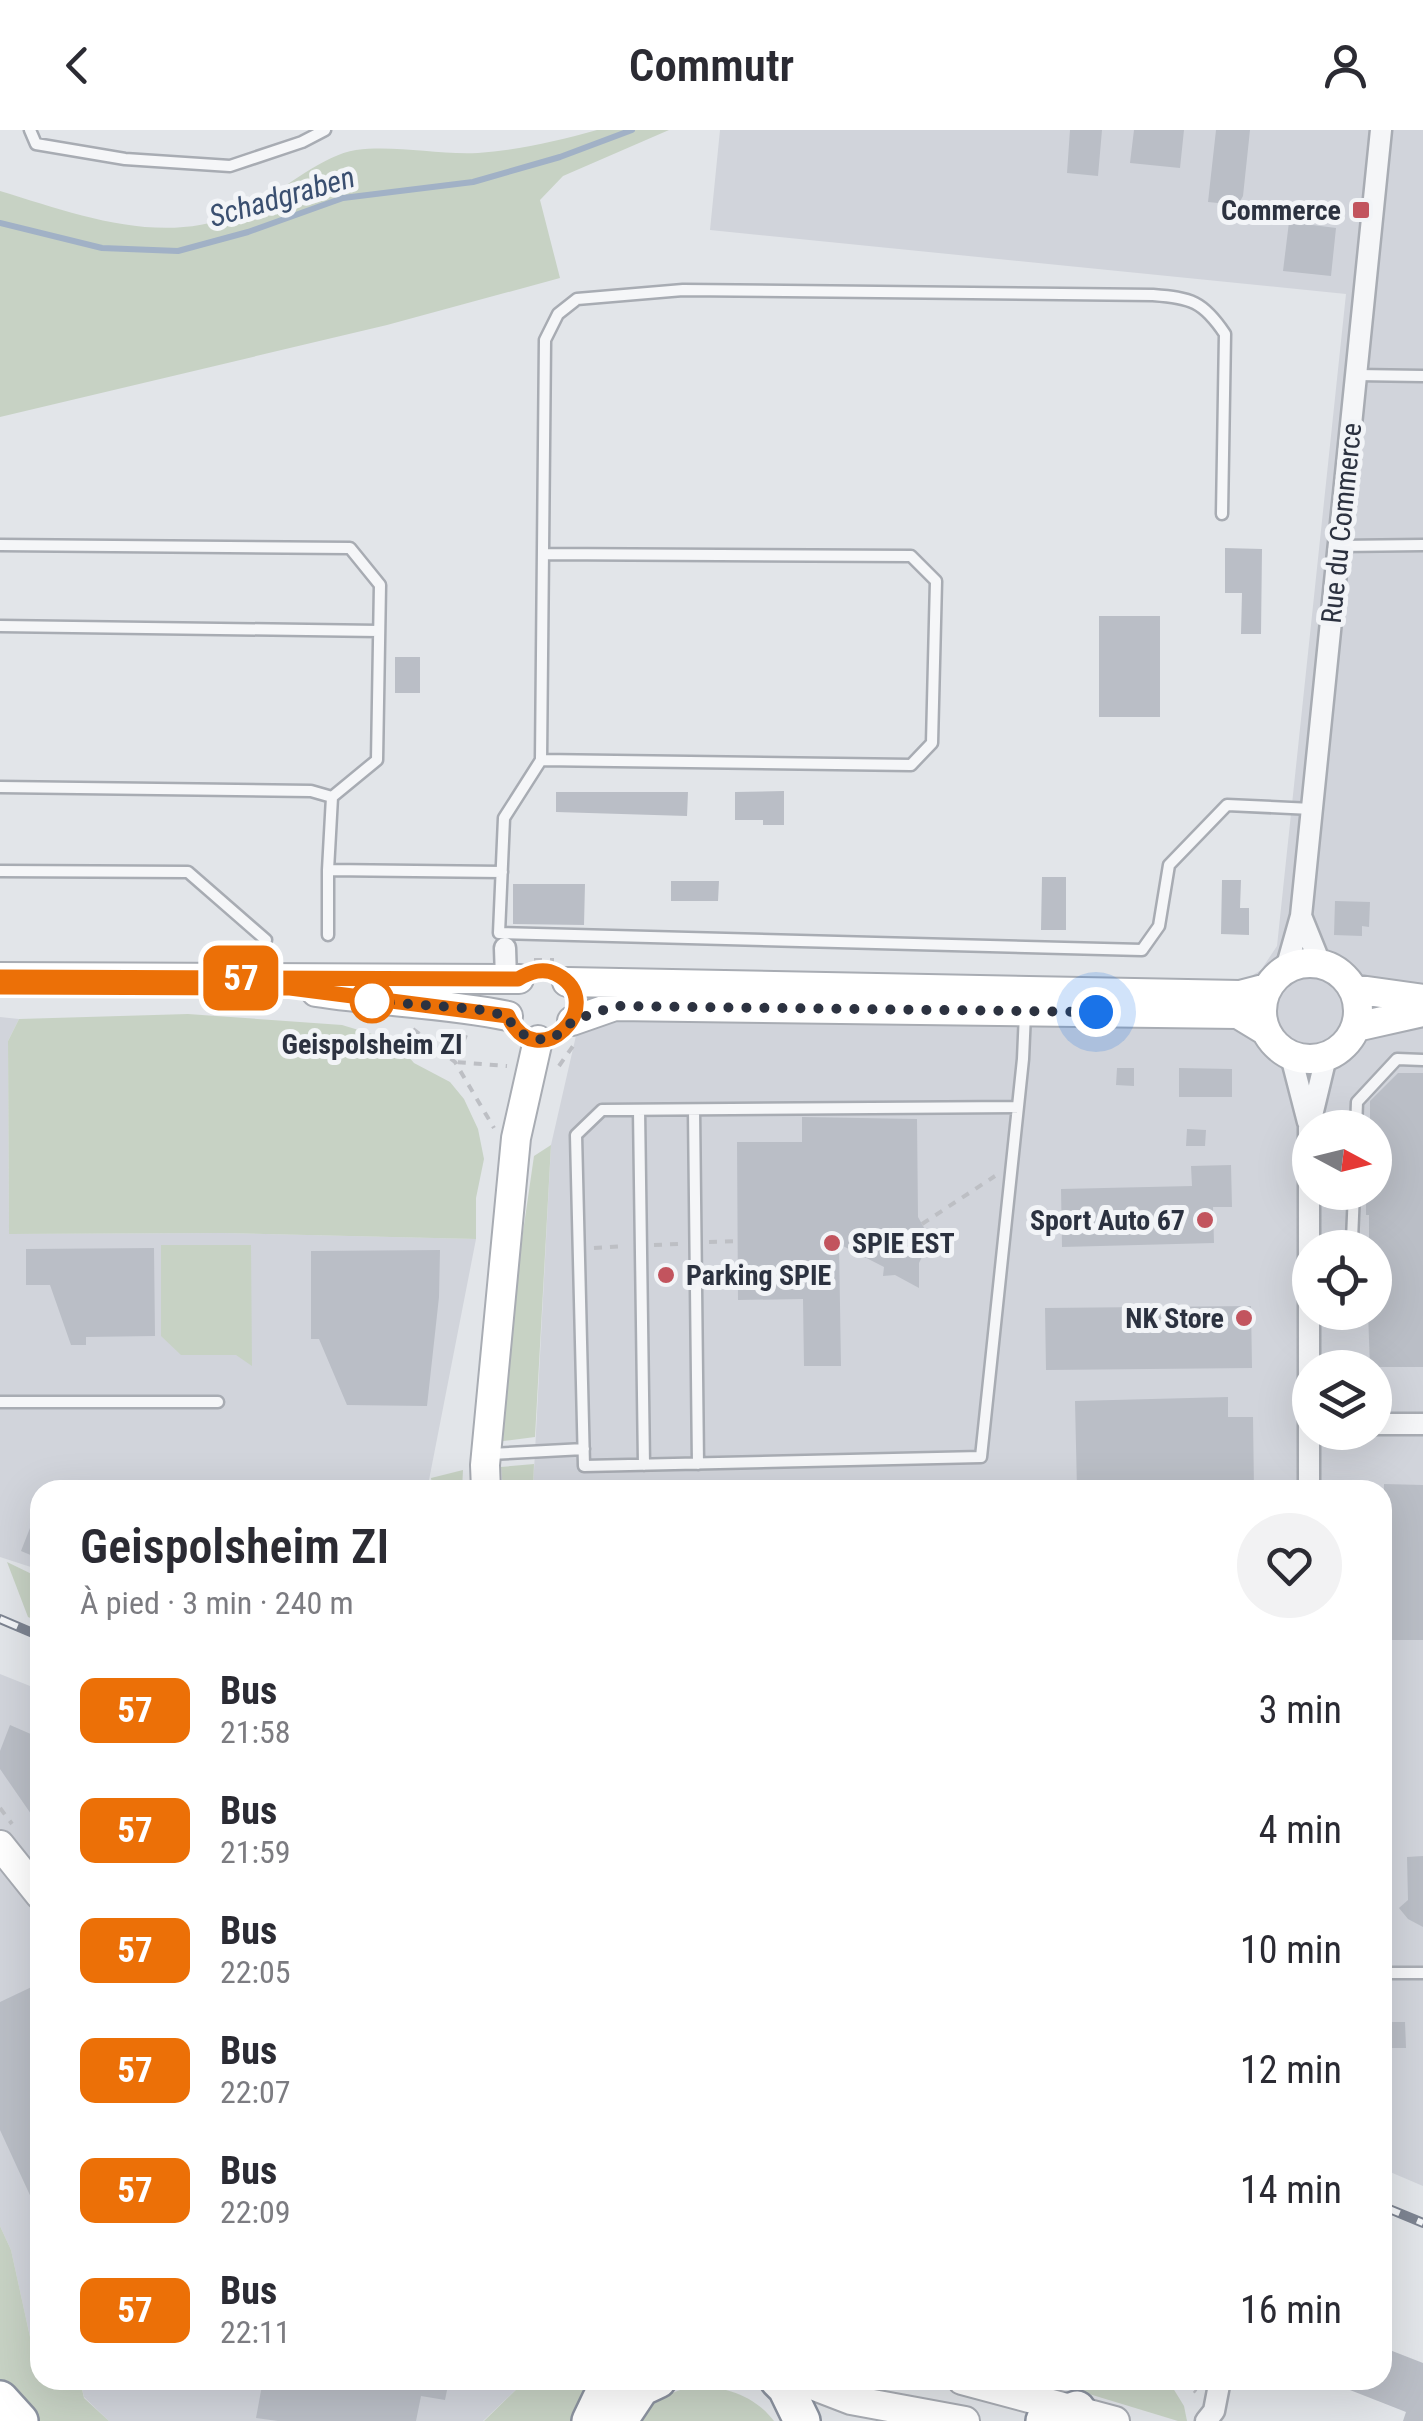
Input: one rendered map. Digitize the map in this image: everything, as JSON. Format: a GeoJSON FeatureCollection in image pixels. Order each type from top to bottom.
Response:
{"type":"FeatureCollection","features":[{"type":"Feature","properties":{"kind":"highway"},"geometry":{"type":"LineString","coordinates":[[590,2421],[600,2400],[610,2390]]}},
{"type":"Feature","properties":{"kind":"highway"},"geometry":{"type":"LineString","coordinates":[[619,2421],[640,2390]]}},
{"type":"Feature","properties":{"kind":"highway"},"geometry":{"type":"LineString","coordinates":[[787,2390],[802,2421]]}},
{"type":"Feature","properties":{"kind":"highway"},"geometry":{"type":"LineString","coordinates":[[0,2399],[20,2421]]}},
{"type":"Feature","properties":{"kind":"highway"},"geometry":{"type":"LineString","coordinates":[[1044,2421],[1079,2415]]}},
{"type":"Feature","properties":{"kind":"main road"},"geometry":{"type":"LineString","coordinates":[[0,978],[512,979],[548,971],[567,982],[1240,995],[1308,962],[1334,968],[1353,988],[1358,1001],[1356,1026],[1349,1040],[1326,1057],[1314,1060],[1281,1050],[1266,1031],[1238,1014],[615,1006],[572,1021],[558,1036],[538,1040],[519,1032],[508,1016],[512,979]]}},
{"type":"Feature","properties":{"kind":"main road"},"geometry":{"type":"LineString","coordinates":[[1266,1031],[1262,1017],[1277,979]]}},
{"type":"Feature","properties":{"kind":"main road"},"geometry":{"type":"LineString","coordinates":[[567,982],[576,1000],[572,1021]]}},
{"type":"Feature","properties":{"kind":"main road"},"geometry":{"type":"LineString","coordinates":[[0,987],[258,987],[476,1009],[508,1016]]}},
{"type":"Feature","properties":{"kind":"main road"},"geometry":{"type":"LineString","coordinates":[[1353,988],[1423,999]]}},
{"type":"Feature","properties":{"kind":"main road"},"geometry":{"type":"LineString","coordinates":[[1356,1026],[1423,1012]]}},
{"type":"Feature","properties":{"kind":"main road"},"geometry":{"type":"LineString","coordinates":[[486,1463],[516,1138],[538,1040]]}},
{"type":"Feature","properties":{"kind":"main road"},"geometry":{"type":"LineString","coordinates":[[0,1845],[30,1882]]}},
{"type":"Feature","properties":{"kind":"main road"},"geometry":{"type":"LineString","coordinates":[[825,2390],[851,2400],[965,2421]]}},
{"type":"Feature","properties":{"kind":"main road"},"geometry":{"type":"LineString","coordinates":[[995,2390],[1079,2415],[1114,2421]]}},
{"type":"Feature","properties":{"kind":"street","name":"Rue du Commerce"},"geometry":{"type":"LineString","coordinates":[[1277,979],[1301,916],[1381,130]]}},
{"type":"Feature","properties":{"kind":"street","name":"Rue du Commerce"},"geometry":{"type":"LineString","coordinates":[[1301,916],[1320,963]]}},
{"type":"Feature","properties":{"kind":"street"},"geometry":{"type":"LineString","coordinates":[[502,940],[512,979]]}},
{"type":"Feature","properties":{"kind":"street"},"geometry":{"type":"LineString","coordinates":[[1291,1056],[1304,1110]]}},
{"type":"Feature","properties":{"kind":"street"},"geometry":{"type":"LineString","coordinates":[[1313,1110],[1326,1057]]}},
{"type":"Feature","properties":{"kind":"street"},"geometry":{"type":"LineString","coordinates":[[1392,1424],[1423,1424]]}},
{"type":"Feature","properties":{"kind":"street"},"geometry":{"type":"LineString","coordinates":[[1309,1450],[1309,1480]]}},
{"type":"Feature","properties":{"kind":"street"},"geometry":{"type":"LineString","coordinates":[[1206,2421],[1214,2411],[1218,2390]]}},
{"type":"Feature","properties":{"kind":"lane"},"geometry":{"type":"LineString","coordinates":[[30,130],[36,144],[125,159],[230,166],[302,142],[325,130]]}},
{"type":"Feature","properties":{"kind":"lane"},"geometry":{"type":"LineString","coordinates":[[1222,514],[1225,334],[1211,313],[1188,298],[683,290],[577,299],[558,314],[545,340],[540,760],[504,818],[502,940],[1142,950],[1159,926],[1170,865],[1227,806],[1312,809]]}},
{"type":"Feature","properties":{"kind":"lane"},"geometry":{"type":"LineString","coordinates":[[1356,375],[1423,376]]}},
{"type":"Feature","properties":{"kind":"lane"},"geometry":{"type":"LineString","coordinates":[[0,544],[350,548],[380,585],[377,760],[332,797],[328,935]]}},
{"type":"Feature","properties":{"kind":"lane"},"geometry":{"type":"LineString","coordinates":[[1338,546],[1423,546]]}},
{"type":"Feature","properties":{"kind":"lane"},"geometry":{"type":"LineString","coordinates":[[540,760],[911,765],[932,743],[936,581],[911,556],[544,554]]}},
{"type":"Feature","properties":{"kind":"lane"},"geometry":{"type":"LineString","coordinates":[[0,626],[379,632]]}},
{"type":"Feature","properties":{"kind":"lane"},"geometry":{"type":"LineString","coordinates":[[0,787],[311,790],[332,797]]}},
{"type":"Feature","properties":{"kind":"lane"},"geometry":{"type":"LineString","coordinates":[[328,870],[502,872]]}},
{"type":"Feature","properties":{"kind":"lane"},"geometry":{"type":"LineString","coordinates":[[0,872],[188,872],[266,940]]}},
{"type":"Feature","properties":{"kind":"lane"},"geometry":{"type":"LineString","coordinates":[[1018,1107],[602,1110],[576,1135],[584,1466],[980,1457],[1018,1107],[1026,1012]]}},
{"type":"Feature","properties":{"kind":"lane"},"geometry":{"type":"LineString","coordinates":[[1357,1110],[1357,1102],[1397,1060],[1423,1060]]}},
{"type":"Feature","properties":{"kind":"lane"},"geometry":{"type":"LineString","coordinates":[[639,1110],[644,1465]]}},
{"type":"Feature","properties":{"kind":"lane"},"geometry":{"type":"LineString","coordinates":[[694,1110],[698,1464]]}},
{"type":"Feature","properties":{"kind":"lane"},"geometry":{"type":"LineString","coordinates":[[0,1402],[218,1402]]}},
{"type":"Feature","properties":{"kind":"lane"},"geometry":{"type":"LineString","coordinates":[[486,1463],[584,1449]]}},
{"type":"Feature","properties":{"kind":"lane"},"geometry":{"type":"LineString","coordinates":[[1392,1973],[1423,1972]]}},
{"type":"Feature","properties":{"kind":"path"},"geometry":{"type":"LineString","coordinates":[[455,1062],[476,1009]]}},
{"type":"Feature","properties":{"kind":"path"},"geometry":{"type":"LineString","coordinates":[[396,1024],[415,1029],[455,1062],[476,1093],[491,1126],[516,1138]]}},
{"type":"Feature","properties":{"kind":"path"},"geometry":{"type":"LineString","coordinates":[[455,1062],[531,1068]]}},
{"type":"Feature","properties":{"kind":"path"},"geometry":{"type":"LineString","coordinates":[[922,1224],[1012,1165]]}},
{"type":"Feature","properties":{"kind":"shaded area"},"geometry":{"type":"Polygon","coordinates":[[[720,130],[1423,130],[1423,2186],[1392,2173],[1392,1480],[534,1480],[551,1145],[591,970],[1243,981],[1261,970],[1277,946],[1346,294],[710,230],[720,130]]]}},
{"type":"Feature","properties":{"kind":"shaded area"},"geometry":{"type":"Polygon","coordinates":[[[0,1017],[19,1019],[8,1041],[9,1234],[223,1233],[476,1239],[429,1480],[30,1480],[30,1567],[0,1557],[0,1017]]]}},
{"type":"Feature","properties":{"kind":"shaded area"},"geometry":{"type":"Polygon","coordinates":[[[0,1674],[30,1686],[30,2337],[11,2250],[0,2226],[0,1674]]]}},
{"type":"Feature","properties":{"kind":"shaded area"},"geometry":{"type":"Polygon","coordinates":[[[82,2390],[516,2390],[483,2421],[109,2421],[84,2397],[82,2390]]]}},
{"type":"Feature","properties":{"kind":"green space"},"geometry":{"type":"Polygon","coordinates":[[[597,130],[669,130],[563,176],[540,200],[560,278],[387,325],[0,417],[0,191],[88,217],[177,228],[236,215],[311,169],[356,150],[478,153],[538,145],[597,130]]]}},
{"type":"Feature","properties":{"kind":"green space"},"geometry":{"type":"Polygon","coordinates":[[[188,1014],[342,1025],[395,1041],[414,1063],[450,1082],[464,1099],[478,1129],[484,1159],[476,1198],[476,1239],[223,1233],[9,1234],[8,1041],[19,1019],[188,1014]]]}},
{"type":"Feature","properties":{"kind":"green space"},"geometry":{"type":"Polygon","coordinates":[[[551,1145],[535,1437],[503,1441],[514,1294],[534,1156],[551,1145]]]}},
{"type":"Feature","properties":{"kind":"green space"},"geometry":{"type":"Polygon","coordinates":[[[161,1245],[251,1245],[252,1366],[236,1355],[181,1355],[161,1336],[161,1245]]]}},
{"type":"Feature","properties":{"kind":"green space"},"geometry":{"type":"Polygon","coordinates":[[[534,1464],[533,1480],[502,1480],[501,1467],[534,1464]]]}},
{"type":"Feature","properties":{"kind":"green space"},"geometry":{"type":"Polygon","coordinates":[[[463,1470],[462,1480],[431,1478],[463,1470]]]}},
{"type":"Feature","properties":{"kind":"green space"},"geometry":{"type":"Polygon","coordinates":[[[7,1562],[30,1573],[28,1617],[7,1562]]]}},
{"type":"Feature","properties":{"kind":"green space"},"geometry":{"type":"Polygon","coordinates":[[[0,2226],[11,2250],[30,2337],[30,2390],[82,2390],[84,2398],[109,2421],[38,2421],[0,2379],[0,2226]]]}},
{"type":"Feature","properties":{"kind":"green space"},"geometry":{"type":"Polygon","coordinates":[[[516,2390],[590,2390],[579,2421],[484,2421],[516,2390]]]}},
{"type":"Feature","properties":{"kind":"green space"},"geometry":{"type":"Polygon","coordinates":[[[723,2390],[738,2394],[757,2404],[774,2421],[634,2421],[647,2408],[676,2392],[723,2390]]]}},
{"type":"Feature","properties":{"kind":"green space"},"geometry":{"type":"Polygon","coordinates":[[[1076,2390],[1174,2390],[1187,2421],[1076,2390]]]}},
{"type":"Feature","properties":{"kind":"building"},"geometry":{"type":"Polygon","coordinates":[[[1070,130],[1102,130],[1098,176],[1067,173],[1070,130]]]}},
{"type":"Feature","properties":{"kind":"building"},"geometry":{"type":"Polygon","coordinates":[[[1134,130],[1184,130],[1180,168],[1130,163],[1134,130]]]}},
{"type":"Feature","properties":{"kind":"building"},"geometry":{"type":"Polygon","coordinates":[[[1216,130],[1250,130],[1243,196],[1238,205],[1208,202],[1216,130]]]}},
{"type":"Feature","properties":{"kind":"building"},"geometry":{"type":"Polygon","coordinates":[[[1289,222],[1336,228],[1331,276],[1283,271],[1289,222]]]}},
{"type":"Feature","properties":{"kind":"building"},"geometry":{"type":"Polygon","coordinates":[[[1225,548],[1262,549],[1261,634],[1241,634],[1242,593],[1225,593],[1225,548]]]}},
{"type":"Feature","properties":{"kind":"building"},"geometry":{"type":"Polygon","coordinates":[[[1099,616],[1160,616],[1160,717],[1099,717],[1099,616]]]}},
{"type":"Feature","properties":{"kind":"building"},"geometry":{"type":"Polygon","coordinates":[[[395,657],[420,657],[420,693],[395,693],[395,657]]]}},
{"type":"Feature","properties":{"kind":"building"},"geometry":{"type":"Polygon","coordinates":[[[784,791],[784,825],[735,820],[735,792],[784,791]]]}},
{"type":"Feature","properties":{"kind":"building"},"geometry":{"type":"Polygon","coordinates":[[[556,792],[688,792],[687,816],[556,812],[556,792]]]}},
{"type":"Feature","properties":{"kind":"building"},"geometry":{"type":"Polygon","coordinates":[[[1042,877],[1066,877],[1066,930],[1041,930],[1042,877]]]}},
{"type":"Feature","properties":{"kind":"building"},"geometry":{"type":"Polygon","coordinates":[[[1222,880],[1241,880],[1240,908],[1249,908],[1249,935],[1221,934],[1222,880]]]}},
{"type":"Feature","properties":{"kind":"building"},"geometry":{"type":"Polygon","coordinates":[[[671,881],[719,881],[718,901],[671,901],[671,881]]]}},
{"type":"Feature","properties":{"kind":"building"},"geometry":{"type":"Polygon","coordinates":[[[513,884],[585,884],[584,925],[513,924],[513,884]]]}},
{"type":"Feature","properties":{"kind":"building"},"geometry":{"type":"Polygon","coordinates":[[[1335,901],[1370,902],[1369,927],[1362,926],[1362,936],[1334,935],[1335,901]]]}},
{"type":"Feature","properties":{"kind":"building"},"geometry":{"type":"Polygon","coordinates":[[[1117,1068],[1134,1068],[1134,1086],[1116,1085],[1117,1068]]]}},
{"type":"Feature","properties":{"kind":"building"},"geometry":{"type":"Polygon","coordinates":[[[1179,1068],[1232,1069],[1232,1097],[1179,1097],[1179,1068]]]}},
{"type":"Feature","properties":{"kind":"building"},"geometry":{"type":"Polygon","coordinates":[[[1398,1073],[1423,1073],[1423,1367],[1392,1367],[1392,1350],[1369,1350],[1369,1330],[1392,1330],[1392,1230],[1369,1230],[1366,1210],[1392,1210],[1392,1110],[1370,1110],[1370,1101],[1398,1073]]]}},
{"type":"Feature","properties":{"kind":"building","name":"SPIE EST"},"geometry":{"type":"Polygon","coordinates":[[[802,1117],[917,1119],[918,1217],[927,1233],[927,1247],[919,1263],[919,1288],[895,1275],[883,1276],[884,1267],[839,1244],[841,1366],[804,1366],[803,1299],[738,1300],[737,1142],[802,1142],[802,1117]]]}},
{"type":"Feature","properties":{"kind":"building"},"geometry":{"type":"Polygon","coordinates":[[[1187,1129],[1206,1130],[1205,1146],[1186,1146],[1187,1129]]]}},
{"type":"Feature","properties":{"kind":"building"},"geometry":{"type":"Polygon","coordinates":[[[1231,1165],[1232,1207],[1213,1207],[1214,1243],[1062,1247],[1061,1189],[1192,1186],[1191,1166],[1231,1165]]]}},
{"type":"Feature","properties":{"kind":"building"},"geometry":{"type":"Polygon","coordinates":[[[154,1248],[155,1336],[86,1337],[86,1345],[71,1345],[50,1285],[26,1285],[26,1249],[154,1248]]]}},
{"type":"Feature","properties":{"kind":"building"},"geometry":{"type":"Polygon","coordinates":[[[440,1250],[427,1406],[347,1405],[319,1339],[311,1339],[311,1251],[440,1250]]]}},
{"type":"Feature","properties":{"kind":"building"},"geometry":{"type":"Polygon","coordinates":[[[1251,1306],[1252,1368],[1046,1370],[1045,1308],[1251,1306]]]}},
{"type":"Feature","properties":{"kind":"building"},"geometry":{"type":"Polygon","coordinates":[[[1228,1397],[1228,1417],[1253,1417],[1254,1480],[1077,1480],[1075,1401],[1228,1397]]]}},
{"type":"Feature","properties":{"kind":"building"},"geometry":{"type":"Polygon","coordinates":[[[1392,1484],[1423,1485],[1423,1640],[1392,1640],[1392,1484]]]}},
{"type":"Feature","properties":{"kind":"building"},"geometry":{"type":"Polygon","coordinates":[[[30,1528],[30,1555],[21,1551],[30,1528]]]}},
{"type":"Feature","properties":{"kind":"building"},"geometry":{"type":"Polygon","coordinates":[[[10,1725],[30,1734],[30,1812],[0,1769],[0,1751],[10,1725]]]}},
{"type":"Feature","properties":{"kind":"building"},"geometry":{"type":"Polygon","coordinates":[[[1423,1856],[1423,1927],[1408,1919],[1399,1908],[1408,1900],[1407,1857],[1423,1856]]]}},
{"type":"Feature","properties":{"kind":"building"},"geometry":{"type":"Polygon","coordinates":[[[30,1988],[30,2195],[0,2130],[0,2002],[30,1988]]]}},
{"type":"Feature","properties":{"kind":"building"},"geometry":{"type":"Polygon","coordinates":[[[1392,2022],[1405,2022],[1406,2048],[1392,2048],[1392,2022]]]}},
{"type":"Feature","properties":{"kind":"building"},"geometry":{"type":"Polygon","coordinates":[[[1392,2351],[1423,2363],[1423,2421],[1403,2421],[1406,2412],[1350,2390],[1392,2390],[1392,2351]]]}},
{"type":"Feature","properties":{"kind":"building"},"geometry":{"type":"Polygon","coordinates":[[[261,2390],[447,2390],[445,2400],[421,2396],[416,2421],[256,2418],[261,2390]]]}},
{"type":"Feature","properties":{"kind":"waterway","name":"Schadgraben"},"geometry":{"type":"LineString","coordinates":[[0,223],[102,248],[178,251],[248,232],[343,198],[473,182],[560,157],[632,130]]}},
{"type":"Feature","properties":{"kind":"railway"},"geometry":{"type":"LineString","coordinates":[[0,1619],[30,1632]]}},
{"type":"Feature","properties":{"kind":"railway"},"geometry":{"type":"LineString","coordinates":[[1392,2210],[1423,2223]]}},
{"type":"Feature","properties":{"kind":"bus line","name":"57"},"geometry":{"type":"LineString","coordinates":[[0,977],[518,979],[527,973],[548,971],[573,990],[576,1011],[566,1030],[548,1040],[538,1040],[519,1032],[508,1016],[476,1009],[372,1001],[290,988],[0,987]]}},
{"type":"Feature","properties":{"kind":"place","name":"Commerce"},"geometry":{"type":"Point","coordinates":[1361,210]}},
{"type":"Feature","properties":{"kind":"place","name":"Geispolsheim ZI"},"geometry":{"type":"Point","coordinates":[372,1001]}},
{"type":"Feature","properties":{"kind":"place","name":"Sport Auto 67"},"geometry":{"type":"Point","coordinates":[1205,1220]}},
{"type":"Feature","properties":{"kind":"place","name":"SPIE EST"},"geometry":{"type":"Point","coordinates":[832,1243]}},
{"type":"Feature","properties":{"kind":"place","name":"Parking SPIE"},"geometry":{"type":"Point","coordinates":[666,1275]}},
{"type":"Feature","properties":{"kind":"place","name":"NK Store"},"geometry":{"type":"Point","coordinates":[1244,1318]}},
{"type":"Feature","properties":{"kind":"route"},"geometry":{"type":"LineString","coordinates":[[372,1001],[476,1009],[508,1016],[519,1032],[538,1040],[558,1036],[572,1021],[615,1006],[1096,1012]]}}]}
